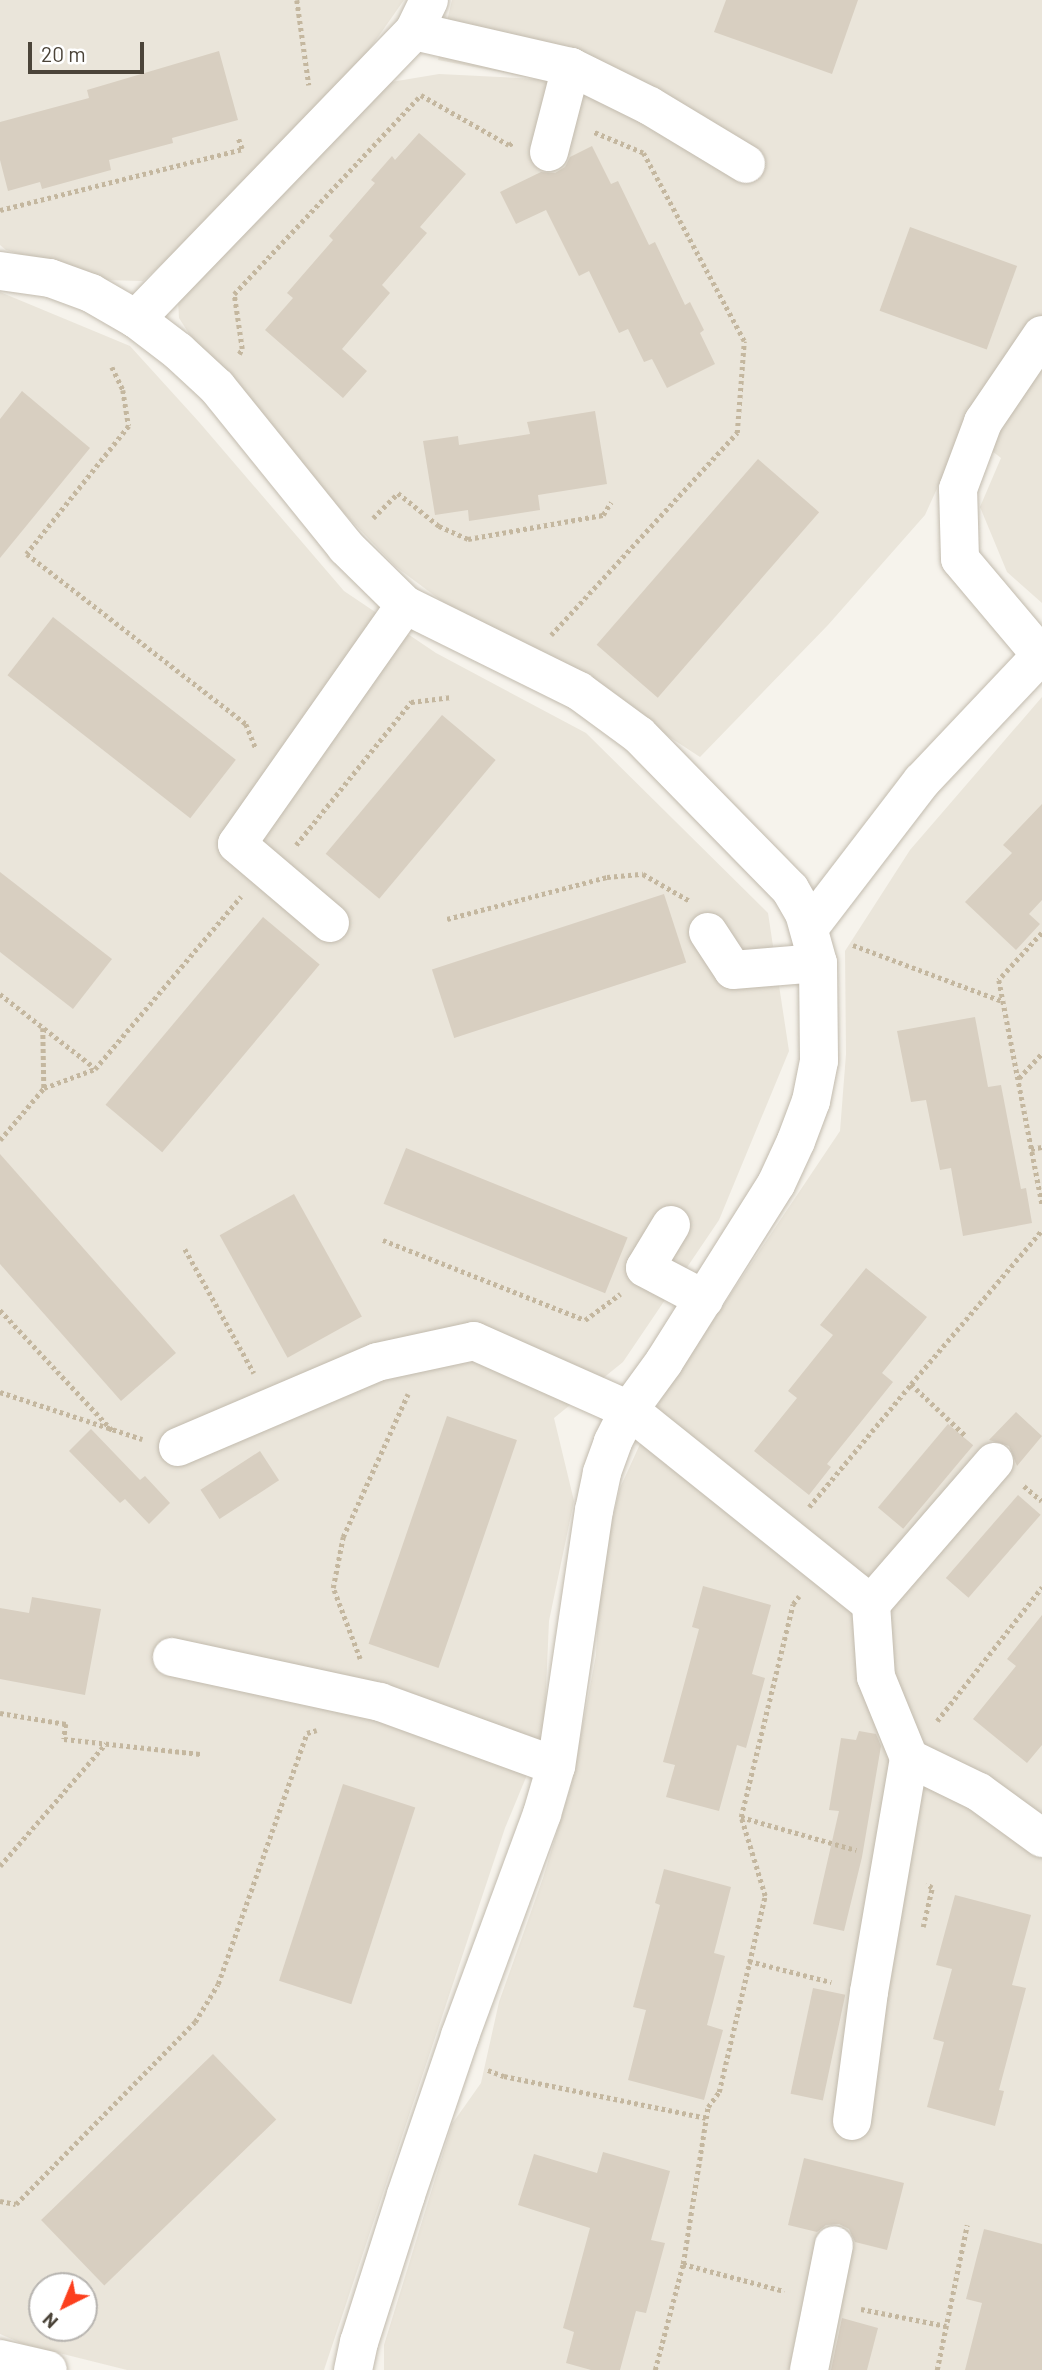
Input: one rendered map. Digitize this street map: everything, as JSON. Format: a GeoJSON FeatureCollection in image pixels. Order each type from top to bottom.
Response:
{"type":"FeatureCollection","features":[{"type":"Feature","properties":{"kind":"street"},"geometry":{"type":"LineString","coordinates":[[136,318],[316,134],[421,16],[571,67],[650,106],[746,164]]}},
{"type":"Feature","properties":{"kind":"street"},"geometry":{"type":"LineString","coordinates":[[553,136],[571,67]]}},
{"type":"Feature","properties":{"kind":"street"},"geometry":{"type":"LineString","coordinates":[[0,271],[50,278],[91,293],[136,318],[178,351],[217,387],[346,547],[405,605],[579,691],[639,735],[790,889],[814,946],[820,1061],[811,1101],[776,1184],[629,1410],[613,1442],[594,1510],[556,1766],[542,1814],[453,2056],[359,2342],[353,2370]]}},
{"type":"Feature","properties":{"kind":"street"},"geometry":{"type":"LineString","coordinates":[[708,932],[733,970],[814,946],[922,781],[1041,654],[961,559],[958,489],[984,422],[1042,335]]}},
{"type":"Feature","properties":{"kind":"street"},"geometry":{"type":"LineString","coordinates":[[330,923],[271,876],[237,844],[405,605]]}},
{"type":"Feature","properties":{"kind":"street"},"geometry":{"type":"LineString","coordinates":[[671,1225],[645,1268],[704,1298]]}},
{"type":"Feature","properties":{"kind":"street"},"geometry":{"type":"LineString","coordinates":[[178,1447],[377,1362],[474,1341],[629,1410],[872,1604]]}},
{"type":"Feature","properties":{"kind":"street"},"geometry":{"type":"LineString","coordinates":[[852,2121],[869,1992],[909,1758],[876,1677],[872,1604],[995,1462]]}},
{"type":"Feature","properties":{"kind":"street"},"geometry":{"type":"LineString","coordinates":[[172,1657],[380,1702],[556,1766]]}},
{"type":"Feature","properties":{"kind":"street"},"geometry":{"type":"LineString","coordinates":[[909,1758],[979,1791],[1042,1838]]}},
{"type":"Feature","properties":{"kind":"street"},"geometry":{"type":"LineString","coordinates":[[808,2370],[834,2245]]}},
{"type":"Feature","properties":{"kind":"street"},"geometry":{"type":"LineString","coordinates":[[0,2359],[48,2370]]}},
{"type":"Feature","properties":{"kind":"path"},"geometry":{"type":"LineString","coordinates":[[297,0],[316,134]]}},
{"type":"Feature","properties":{"kind":"path"},"geometry":{"type":"LineString","coordinates":[[217,387],[242,349],[234,294],[421,95],[509,145],[553,136],[643,153],[744,341],[737,433],[524,664]]}},
{"type":"Feature","properties":{"kind":"path"},"geometry":{"type":"LineString","coordinates":[[0,210],[242,149],[239,138]]}},
{"type":"Feature","properties":{"kind":"path"},"geometry":{"type":"LineString","coordinates":[[112,367],[123,390],[130,426],[27,554],[246,724],[273,792]]}},
{"type":"Feature","properties":{"kind":"path"},"geometry":{"type":"LineString","coordinates":[[346,547],[398,493],[439,526],[468,539],[603,515],[611,502]]}},
{"type":"Feature","properties":{"kind":"path"},"geometry":{"type":"LineString","coordinates":[[0,1140],[44,1088],[95,1069],[238,899],[271,876],[411,702],[450,697]]}},
{"type":"Feature","properties":{"kind":"path"},"geometry":{"type":"LineString","coordinates":[[447,919],[607,877],[643,874],[692,902],[708,932]]}},
{"type":"Feature","properties":{"kind":"path"},"geometry":{"type":"LineString","coordinates":[[1042,933],[999,980],[1042,1204]]}},
{"type":"Feature","properties":{"kind":"path"},"geometry":{"type":"LineString","coordinates":[[814,946],[1003,1001]]}},
{"type":"Feature","properties":{"kind":"path"},"geometry":{"type":"LineString","coordinates":[[0,994],[95,1069]]}},
{"type":"Feature","properties":{"kind":"path"},"geometry":{"type":"LineString","coordinates":[[43,1028],[44,1088]]}},
{"type":"Feature","properties":{"kind":"path"},"geometry":{"type":"LineString","coordinates":[[1018,1079],[1042,1053]]}},
{"type":"Feature","properties":{"kind":"path"},"geometry":{"type":"LineString","coordinates":[[1031,1149],[1042,1147]]}},
{"type":"Feature","properties":{"kind":"path"},"geometry":{"type":"LineString","coordinates":[[786,1536],[1042,1230]]}},
{"type":"Feature","properties":{"kind":"path"},"geometry":{"type":"LineString","coordinates":[[383,1240],[585,1320],[612,1302],[645,1268]]}},
{"type":"Feature","properties":{"kind":"path"},"geometry":{"type":"LineString","coordinates":[[185,1249],[273,1407]]}},
{"type":"Feature","properties":{"kind":"path"},"geometry":{"type":"LineString","coordinates":[[0,1310],[114,1432]]}},
{"type":"Feature","properties":{"kind":"path"},"geometry":{"type":"LineString","coordinates":[[0,2201],[16,2204],[195,2022],[218,1984],[307,1733],[348,1721],[362,1672],[333,1588],[344,1537],[427,1352]]}},
{"type":"Feature","properties":{"kind":"path"},"geometry":{"type":"LineString","coordinates":[[911,1384],[995,1462],[1042,1501]]}},
{"type":"Feature","properties":{"kind":"path"},"geometry":{"type":"LineString","coordinates":[[0,1392],[114,1432],[178,1447]]}},
{"type":"Feature","properties":{"kind":"path"},"geometry":{"type":"LineString","coordinates":[[656,2370],[684,2264],[708,2107],[719,2092],[765,1896],[741,1817],[793,1604],[823,1566]]}},
{"type":"Feature","properties":{"kind":"path"},"geometry":{"type":"LineString","coordinates":[[909,1758],[1042,1587]]}},
{"type":"Feature","properties":{"kind":"path"},"geometry":{"type":"LineString","coordinates":[[0,1713],[66,1724],[64,1739],[200,1755]]}},
{"type":"Feature","properties":{"kind":"path"},"geometry":{"type":"LineString","coordinates":[[0,1866],[106,1743]]}},
{"type":"Feature","properties":{"kind":"path"},"geometry":{"type":"LineString","coordinates":[[741,1817],[892,1860]]}},
{"type":"Feature","properties":{"kind":"path"},"geometry":{"type":"LineString","coordinates":[[749,1961],[869,1992]]}},
{"type":"Feature","properties":{"kind":"path"},"geometry":{"type":"LineString","coordinates":[[453,2056],[504,2076],[706,2118]]}},
{"type":"Feature","properties":{"kind":"path"},"geometry":{"type":"LineString","coordinates":[[937,2370],[967,2225]]}},
{"type":"Feature","properties":{"kind":"shaded area"},"geometry":{"type":"Polygon","coordinates":[[[0,0],[404,0],[357,67],[252,182],[143,281],[102,280],[6,250],[0,245],[0,0]]]}},
{"type":"Feature","properties":{"kind":"shaded area"},"geometry":{"type":"Polygon","coordinates":[[[452,0],[1042,0],[1042,603],[1007,572],[980,507],[1001,458],[964,429],[925,515],[828,625],[700,757],[527,644],[451,608],[395,566],[316,484],[193,340],[179,318],[178,300],[391,82],[439,74],[537,79],[438,60],[452,0]]]}},
{"type":"Feature","properties":{"kind":"shaded area"},"geometry":{"type":"Polygon","coordinates":[[[0,292],[130,346],[344,591],[436,653],[586,733],[768,913],[789,1051],[719,1220],[623,1362],[554,1418],[574,1501],[549,1621],[544,1734],[505,1828],[324,2370],[127,2370],[23,2344],[0,2334],[0,292]]]}},
{"type":"Feature","properties":{"kind":"shaded area"},"geometry":{"type":"Polygon","coordinates":[[[1042,697],[1042,2370],[384,2370],[384,2345],[452,2124],[481,2083],[499,2002],[543,1878],[572,1782],[596,1655],[600,1569],[620,1488],[661,1398],[840,1131],[846,1054],[845,951],[910,850],[1042,697]]]}},
{"type":"Feature","properties":{"kind":"building"},"geometry":{"type":"Polygon","coordinates":[[[726,0],[858,0],[832,74],[714,32],[726,0]]]}},
{"type":"Feature","properties":{"kind":"building"},"geometry":{"type":"Polygon","coordinates":[[[219,51],[238,120],[172,138],[173,143],[109,160],[111,170],[42,189],[40,182],[8,191],[0,160],[0,122],[89,98],[87,90],[219,51]]]}},
{"type":"Feature","properties":{"kind":"building"},"geometry":{"type":"Polygon","coordinates":[[[419,133],[466,174],[420,227],[427,233],[382,285],[390,293],[342,349],[367,371],[343,398],[265,330],[293,298],[287,293],[333,240],[329,236],[375,183],[371,180],[392,156],[395,160],[419,133]]]}},
{"type":"Feature","properties":{"kind":"building"},"geometry":{"type":"Polygon","coordinates":[[[592,146],[611,184],[618,181],[649,245],[655,242],[685,305],[690,302],[704,330],[700,333],[715,364],[667,388],[652,359],[644,362],[628,329],[619,333],[589,271],[579,276],[546,210],[516,224],[500,192],[541,172],[555,173],[565,167],[570,157],[592,146]]]}},
{"type":"Feature","properties":{"kind":"building"},"geometry":{"type":"Polygon","coordinates":[[[910,227],[1017,266],[987,350],[880,311],[910,227]]]}},
{"type":"Feature","properties":{"kind":"building"},"geometry":{"type":"Polygon","coordinates":[[[22,391],[90,448],[0,558],[0,419],[22,391]]]}},
{"type":"Feature","properties":{"kind":"building"},"geometry":{"type":"Polygon","coordinates":[[[595,411],[607,484],[538,495],[540,510],[469,521],[468,510],[435,515],[423,441],[458,436],[459,445],[530,434],[527,422],[595,411]]]}},
{"type":"Feature","properties":{"kind":"building"},"geometry":{"type":"Polygon","coordinates":[[[758,459],[819,512],[658,698],[597,645],[758,459]]]}},
{"type":"Feature","properties":{"kind":"building"},"geometry":{"type":"Polygon","coordinates":[[[53,617],[236,760],[190,818],[7,675],[53,617]]]}},
{"type":"Feature","properties":{"kind":"building"},"geometry":{"type":"Polygon","coordinates":[[[442,715],[496,760],[379,899],[326,854],[442,715]]]}},
{"type":"Feature","properties":{"kind":"building"},"geometry":{"type":"Polygon","coordinates":[[[1042,804],[1042,900],[1029,914],[1040,924],[1016,950],[965,902],[1012,853],[1003,845],[1042,804]]]}},
{"type":"Feature","properties":{"kind":"building"},"geometry":{"type":"Polygon","coordinates":[[[0,872],[112,959],[73,1009],[0,952],[0,872]]]}},
{"type":"Feature","properties":{"kind":"building"},"geometry":{"type":"Polygon","coordinates":[[[664,894],[686,962],[454,1038],[432,969],[664,894]]]}},
{"type":"Feature","properties":{"kind":"building"},"geometry":{"type":"Polygon","coordinates":[[[263,917],[320,965],[162,1152],[106,1105],[263,917]]]}},
{"type":"Feature","properties":{"kind":"building"},"geometry":{"type":"Polygon","coordinates":[[[975,1017],[988,1087],[1001,1085],[1021,1189],[1026,1188],[1032,1223],[963,1236],[951,1168],[940,1170],[926,1100],[911,1102],[897,1031],[975,1017]]]}},
{"type":"Feature","properties":{"kind":"building"},"geometry":{"type":"Polygon","coordinates":[[[406,1148],[628,1238],[605,1293],[384,1204],[406,1148]]]}},
{"type":"Feature","properties":{"kind":"building"},"geometry":{"type":"Polygon","coordinates":[[[0,1154],[176,1353],[121,1401],[0,1264],[0,1154]]]}},
{"type":"Feature","properties":{"kind":"building"},"geometry":{"type":"Polygon","coordinates":[[[294,1194],[362,1316],[288,1358],[220,1235],[294,1194]]]}},
{"type":"Feature","properties":{"kind":"building"},"geometry":{"type":"Polygon","coordinates":[[[866,1268],[927,1317],[882,1373],[893,1382],[827,1464],[831,1467],[809,1495],[754,1451],[797,1398],[788,1391],[833,1335],[820,1325],[866,1268]]]}},
{"type":"Feature","properties":{"kind":"building"},"geometry":{"type":"Polygon","coordinates":[[[1016,1412],[1042,1436],[1017,1466],[1009,1446],[989,1440],[1016,1412]]]}},
{"type":"Feature","properties":{"kind":"building"},"geometry":{"type":"Polygon","coordinates":[[[447,1416],[517,1440],[439,1668],[369,1644],[447,1416]]]}},
{"type":"Feature","properties":{"kind":"building"},"geometry":{"type":"Polygon","coordinates":[[[948,1424],[973,1445],[903,1529],[878,1507],[948,1424]]]}},
{"type":"Feature","properties":{"kind":"building"},"geometry":{"type":"Polygon","coordinates":[[[91,1429],[140,1480],[145,1476],[170,1503],[149,1524],[125,1499],[120,1503],[69,1451],[91,1429]]]}},
{"type":"Feature","properties":{"kind":"building"},"geometry":{"type":"Polygon","coordinates":[[[260,1451],[279,1480],[220,1519],[200,1490],[260,1451]]]}},
{"type":"Feature","properties":{"kind":"building"},"geometry":{"type":"Polygon","coordinates":[[[1018,1495],[1041,1515],[968,1598],[946,1578],[1018,1495]]]}},
{"type":"Feature","properties":{"kind":"building"},"geometry":{"type":"Polygon","coordinates":[[[703,1586],[771,1605],[752,1674],[765,1678],[746,1748],[737,1745],[719,1811],[666,1797],[675,1765],[663,1762],[699,1629],[692,1627],[703,1586]]]}},
{"type":"Feature","properties":{"kind":"building"},"geometry":{"type":"Polygon","coordinates":[[[32,1597],[101,1609],[85,1695],[0,1679],[0,1608],[29,1613],[32,1597]]]}},
{"type":"Feature","properties":{"kind":"building"},"geometry":{"type":"Polygon","coordinates":[[[1042,1615],[1042,1745],[1027,1763],[973,1719],[1016,1666],[1007,1659],[1042,1615]]]}},
{"type":"Feature","properties":{"kind":"building"},"geometry":{"type":"Polygon","coordinates":[[[859,1731],[876,1734],[881,1746],[862,1857],[844,1931],[813,1924],[839,1811],[829,1810],[841,1738],[856,1740],[859,1731]]]}},
{"type":"Feature","properties":{"kind":"building"},"geometry":{"type":"Polygon","coordinates":[[[343,1784],[415,1807],[351,2004],[279,1981],[343,1784]]]}},
{"type":"Feature","properties":{"kind":"building"},"geometry":{"type":"Polygon","coordinates":[[[664,1869],[731,1887],[714,1953],[725,1956],[707,2025],[723,2030],[704,2100],[628,2080],[646,2010],[633,2007],[660,1905],[655,1903],[664,1869]]]}},
{"type":"Feature","properties":{"kind":"building"},"geometry":{"type":"Polygon","coordinates":[[[955,1895],[1031,1915],[1012,1985],[1026,1988],[999,2090],[1004,2091],[995,2126],[927,2107],[944,2042],[933,2039],[952,1969],[936,1965],[955,1895]]]}},
{"type":"Feature","properties":{"kind":"building"},"geometry":{"type":"Polygon","coordinates":[[[813,1988],[845,1995],[823,2101],[791,2094],[813,1988]]]}},
{"type":"Feature","properties":{"kind":"building"},"geometry":{"type":"Polygon","coordinates":[[[213,2054],[276,2119],[104,2285],[98,2279],[98,2272],[91,2272],[41,2220],[213,2054]]]}},
{"type":"Feature","properties":{"kind":"building"},"geometry":{"type":"Polygon","coordinates":[[[603,2152],[670,2171],[651,2240],[665,2243],[646,2313],[636,2311],[620,2370],[591,2370],[566,2363],[574,2332],[563,2328],[590,2228],[518,2205],[534,2154],[597,2173],[603,2152]]]}},
{"type":"Feature","properties":{"kind":"building"},"geometry":{"type":"Polygon","coordinates":[[[804,2158],[904,2183],[887,2250],[855,2242],[849,2229],[839,2224],[826,2225],[817,2232],[788,2225],[804,2158]]]}},
{"type":"Feature","properties":{"kind":"building"},"geometry":{"type":"Polygon","coordinates":[[[984,2229],[1042,2244],[1042,2370],[965,2370],[982,2303],[966,2299],[984,2229]]]}},
{"type":"Feature","properties":{"kind":"building"},"geometry":{"type":"Polygon","coordinates":[[[842,2318],[878,2328],[867,2370],[831,2370],[842,2318]]]}}]}
